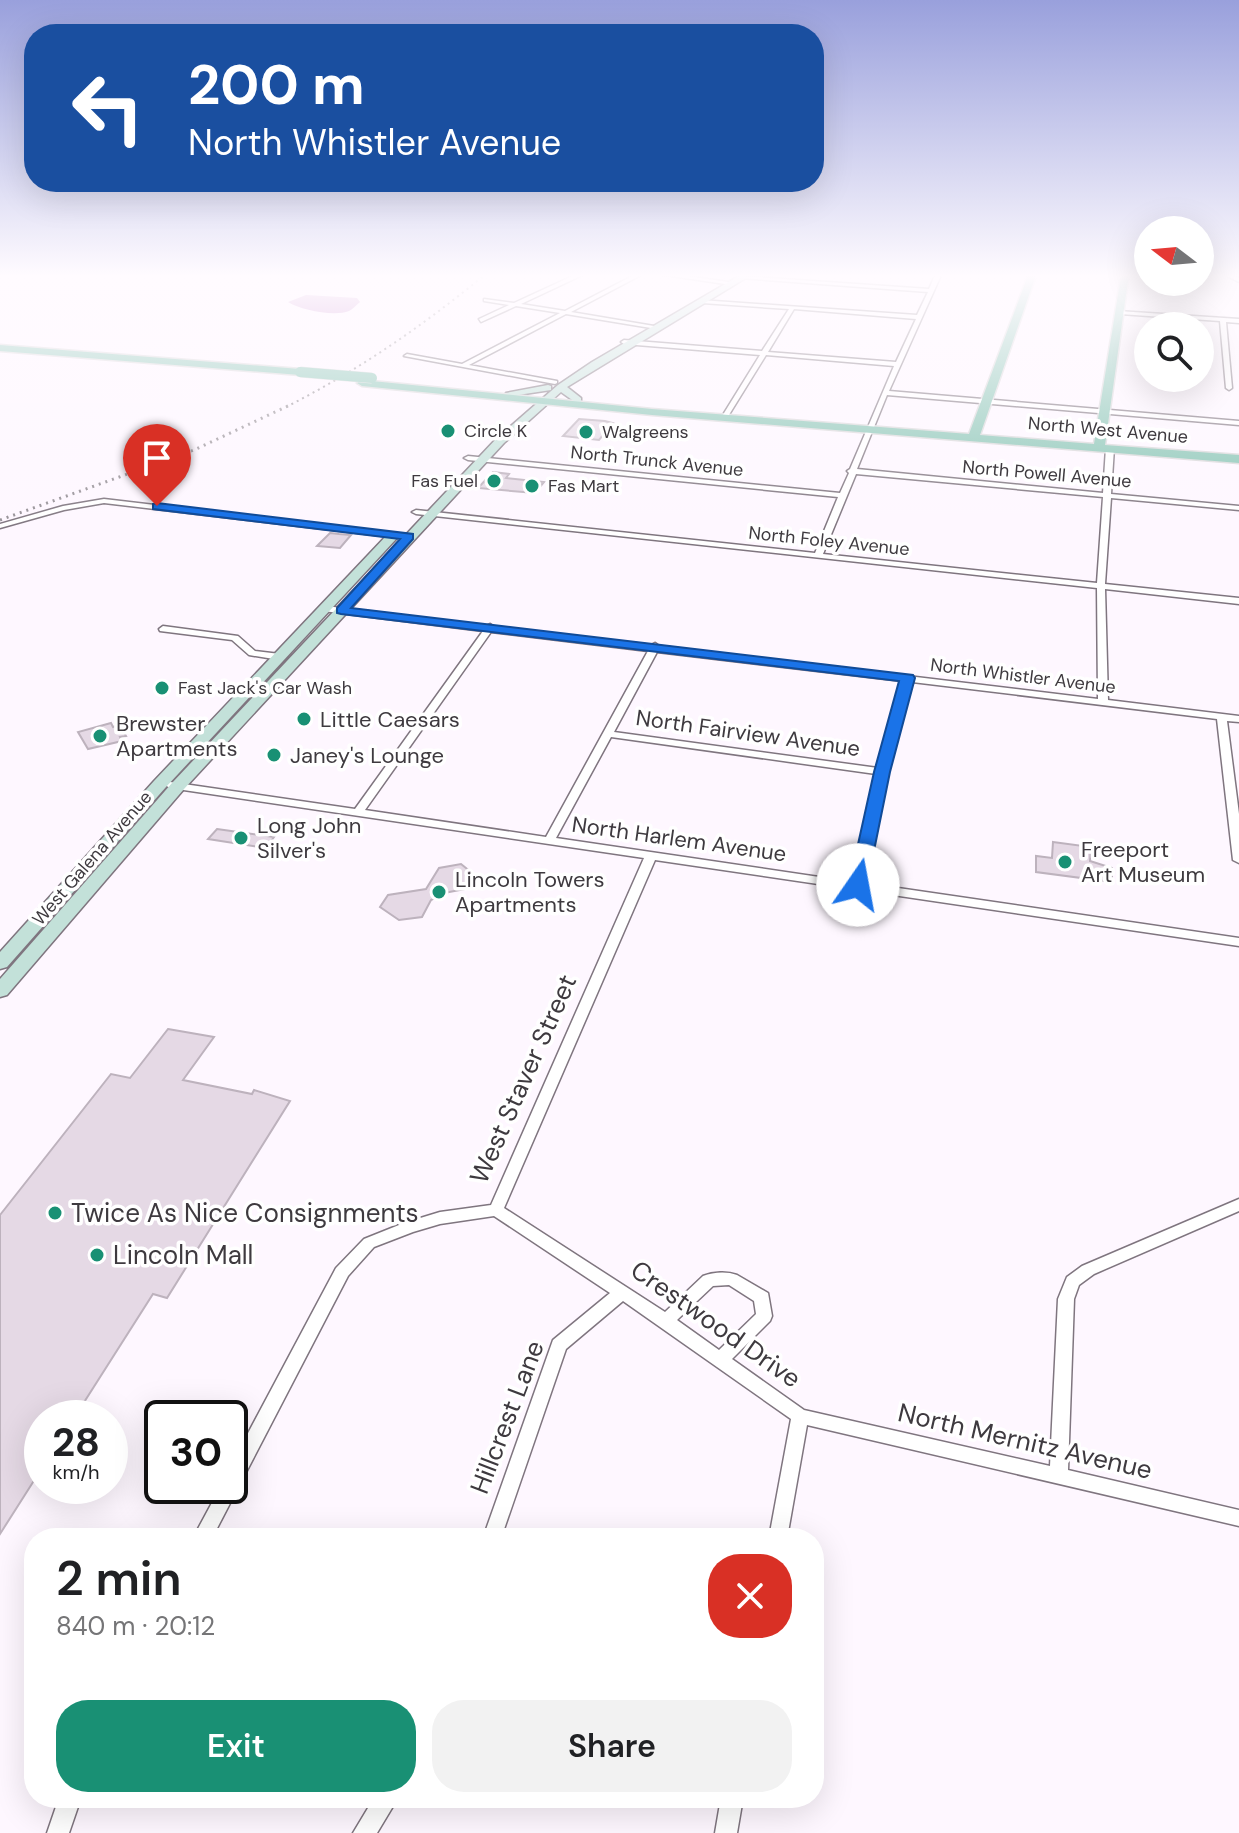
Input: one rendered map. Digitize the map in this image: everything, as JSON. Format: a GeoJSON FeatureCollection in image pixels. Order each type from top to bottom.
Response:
{"type":"FeatureCollection","features":[{"type":"Feature","properties":{"kind":"main road","name":"North West Avenue"},"geometry":{"type":"LineString","coordinates":[[113,359],[1239,459]]}},
{"type":"Feature","properties":{"kind":"main road","name":"West Galena Avenue"},"geometry":{"type":"LineString","coordinates":[[0,963],[160,784],[394,535],[423,513],[474,459],[542,397],[602,359]]}},
{"type":"Feature","properties":{"kind":"main road"},"geometry":{"type":"LineString","coordinates":[[974,435],[1001,359]]}},
{"type":"Feature","properties":{"kind":"main road"},"geometry":{"type":"LineString","coordinates":[[1104,447],[1104,412],[1113,359]]}},
{"type":"Feature","properties":{"kind":"main road","name":"North West Avenue"},"geometry":{"type":"LineString","coordinates":[[367,381],[490,396],[542,397]]}},
{"type":"Feature","properties":{"kind":"main road"},"geometry":{"type":"LineString","coordinates":[[490,396],[507,402],[542,397],[576,402]]}},
{"type":"Feature","properties":{"kind":"main road","name":"West Galena Avenue"},"geometry":{"type":"LineString","coordinates":[[0,991],[178,786],[409,537],[423,513]]}},
{"type":"Feature","properties":{"kind":"street"},"geometry":{"type":"LineString","coordinates":[[421,359],[462,366],[542,397]]}},
{"type":"Feature","properties":{"kind":"street"},"geometry":{"type":"LineString","coordinates":[[462,366],[476,359]]}},
{"type":"Feature","properties":{"kind":"street"},"geometry":{"type":"LineString","coordinates":[[726,415],[762,359]]}},
{"type":"Feature","properties":{"kind":"street"},"geometry":{"type":"LineString","coordinates":[[832,359],[898,364]]}},
{"type":"Feature","properties":{"kind":"street"},"geometry":{"type":"LineString","coordinates":[[818,556],[900,359]]}},
{"type":"Feature","properties":{"kind":"street"},"geometry":{"type":"LineString","coordinates":[[1226,359],[1229,388]]}},
{"type":"Feature","properties":{"kind":"street"},"geometry":{"type":"LineString","coordinates":[[885,393],[1239,423]]}},
{"type":"Feature","properties":{"kind":"street"},"geometry":{"type":"LineString","coordinates":[[1103,702],[1101,587],[1106,496],[1104,447]]}},
{"type":"Feature","properties":{"kind":"street","name":"North Trunck Avenue"},"geometry":{"type":"LineString","coordinates":[[474,459],[842,495]]}},
{"type":"Feature","properties":{"kind":"street","name":"North Powell Avenue"},"geometry":{"type":"LineString","coordinates":[[851,471],[1239,508]]}},
{"type":"Feature","properties":{"kind":"street"},"geometry":{"type":"LineString","coordinates":[[0,526],[92,502],[126,503],[409,537]]}},
{"type":"Feature","properties":{"kind":"street","name":"North Foley Avenue"},"geometry":{"type":"LineString","coordinates":[[423,513],[1239,601]]}},
{"type":"Feature","properties":{"kind":"street","name":"North Whistler Avenue"},"geometry":{"type":"LineString","coordinates":[[326,609],[655,646],[1239,719]]}},
{"type":"Feature","properties":{"kind":"street"},"geometry":{"type":"LineString","coordinates":[[358,812],[490,627]]}},
{"type":"Feature","properties":{"kind":"street"},"geometry":{"type":"LineString","coordinates":[[163,629],[235,638],[252,653],[280,657]]}},
{"type":"Feature","properties":{"kind":"street"},"geometry":{"type":"LineString","coordinates":[[550,840],[655,646]]}},
{"type":"Feature","properties":{"kind":"street"},"geometry":{"type":"LineString","coordinates":[[858,885],[882,772],[908,678]]}},
{"type":"Feature","properties":{"kind":"street"},"geometry":{"type":"LineString","coordinates":[[1222,717],[1239,860]]}},
{"type":"Feature","properties":{"kind":"street","name":"North Fairview Avenue"},"geometry":{"type":"LineString","coordinates":[[609,734],[882,772]]}},
{"type":"Feature","properties":{"kind":"street","name":"North Harlem Avenue"},"geometry":{"type":"LineString","coordinates":[[160,784],[1239,942]]}},
{"type":"Feature","properties":{"kind":"street","name":"West Staver Street"},"geometry":{"type":"LineString","coordinates":[[248,1452],[342,1272],[369,1243],[440,1218],[496,1210],[651,856]]}},
{"type":"Feature","properties":{"kind":"street"},"geometry":{"type":"LineString","coordinates":[[1059,1476],[1066,1299],[1073,1281],[1088,1270],[1239,1205]]}},
{"type":"Feature","properties":{"kind":"street","name":"Crestwood Drive"},"geometry":{"type":"LineString","coordinates":[[496,1210],[666,1321],[800,1416],[780,1528]]}},
{"type":"Feature","properties":{"kind":"street"},"geometry":{"type":"LineString","coordinates":[[666,1321],[709,1280],[731,1279],[762,1298],[764,1316],[720,1360]]}},
{"type":"Feature","properties":{"kind":"street","name":"Hillcrest Lane"},"geometry":{"type":"LineString","coordinates":[[495,1528],[559,1345],[622,1292]]}},
{"type":"Feature","properties":{"kind":"street","name":"North Mernitz Avenue"},"geometry":{"type":"LineString","coordinates":[[800,1416],[1239,1518]]}},
{"type":"Feature","properties":{"kind":"street","name":"West Staver Street"},"geometry":{"type":"LineString","coordinates":[[207,1528],[220,1504]]}},
{"type":"Feature","properties":{"kind":"street"},"geometry":{"type":"LineString","coordinates":[[58,1833],[67,1808]]}},
{"type":"Feature","properties":{"kind":"street"},"geometry":{"type":"LineString","coordinates":[[364,1833],[380,1808]]}},
{"type":"Feature","properties":{"kind":"street"},"geometry":{"type":"LineString","coordinates":[[726,1833],[730,1808]]}},
{"type":"Feature","properties":{"kind":"building","name":"Walgreens"},"geometry":{"type":"Polygon","coordinates":[[[579,419],[613,423],[599,440],[563,436],[579,419]]]}},
{"type":"Feature","properties":{"kind":"building"},"geometry":{"type":"Polygon","coordinates":[[[493,472],[509,474],[506,478],[544,482],[535,493],[478,488],[493,472]]]}},
{"type":"Feature","properties":{"kind":"building"},"geometry":{"type":"Polygon","coordinates":[[[330,533],[351,535],[340,548],[317,546],[330,533]]]}},
{"type":"Feature","properties":{"kind":"building","name":"Brewster Apartments"},"geometry":{"type":"Polygon","coordinates":[[[111,723],[113,727],[119,725],[126,736],[120,737],[122,741],[88,749],[78,732],[111,723]]]}},
{"type":"Feature","properties":{"kind":"building","name":"Long John Silver's"},"geometry":{"type":"Polygon","coordinates":[[[217,829],[274,837],[266,848],[208,839],[217,829]]]}},
{"type":"Feature","properties":{"kind":"building","name":"Freeport Art Museum"},"geometry":{"type":"Polygon","coordinates":[[[1053,842],[1091,847],[1090,861],[1112,868],[1112,882],[1036,872],[1036,856],[1052,858],[1053,842]]]}},
{"type":"Feature","properties":{"kind":"building","name":"Lincoln Towers Apartments"},"geometry":{"type":"Polygon","coordinates":[[[461,864],[477,877],[470,888],[444,893],[431,900],[422,917],[399,920],[380,907],[388,895],[426,889],[439,868],[461,864]]]}},
{"type":"Feature","properties":{"kind":"building","name":"Lincoln Mall"},"geometry":{"type":"Polygon","coordinates":[[[168,1029],[214,1037],[183,1080],[252,1094],[254,1090],[290,1101],[167,1298],[153,1294],[85,1400],[24,1400],[24,1496],[0,1534],[0,1215],[111,1074],[130,1078],[168,1029]]]}},
{"type":"Feature","properties":{"kind":"railway"},"geometry":{"type":"LineString","coordinates":[[288,406],[370,359]]}},
{"type":"Feature","properties":{"kind":"railway"},"geometry":{"type":"LineString","coordinates":[[0,520],[194,450],[288,406]]}},
{"type":"Feature","properties":{"kind":"place","name":"Circle K"},"geometry":{"type":"Point","coordinates":[448,431]}},
{"type":"Feature","properties":{"kind":"place","name":"Walgreens"},"geometry":{"type":"Point","coordinates":[586,432]}},
{"type":"Feature","properties":{"kind":"place","name":"Fas Fuel"},"geometry":{"type":"Point","coordinates":[494,481]}},
{"type":"Feature","properties":{"kind":"place","name":"Fas Mart"},"geometry":{"type":"Point","coordinates":[532,486]}},
{"type":"Feature","properties":{"kind":"place","name":"Fast Jack's Car Wash"},"geometry":{"type":"Point","coordinates":[162,688]}},
{"type":"Feature","properties":{"kind":"place","name":"Little Caesars"},"geometry":{"type":"Point","coordinates":[304,719]}},
{"type":"Feature","properties":{"kind":"place","name":"Brewster Apartments"},"geometry":{"type":"Point","coordinates":[100,736]}},
{"type":"Feature","properties":{"kind":"place","name":"Janey's Lounge"},"geometry":{"type":"Point","coordinates":[274,755]}},
{"type":"Feature","properties":{"kind":"place","name":"Long John Silver's"},"geometry":{"type":"Point","coordinates":[241,838]}},
{"type":"Feature","properties":{"kind":"place","name":"Freeport Art Museum"},"geometry":{"type":"Point","coordinates":[1065,862]}},
{"type":"Feature","properties":{"kind":"place","name":"Lincoln Towers Apartments"},"geometry":{"type":"Point","coordinates":[439,892]}},
{"type":"Feature","properties":{"kind":"place","name":"Twice As Nice Consignments"},"geometry":{"type":"Point","coordinates":[55,1213]}},
{"type":"Feature","properties":{"kind":"place","name":"Lincoln Mall"},"geometry":{"type":"Point","coordinates":[97,1255]}},
{"type":"Feature","properties":{"kind":"route"},"geometry":{"type":"LineString","coordinates":[[157,506],[409,537],[341,610],[908,678],[882,772],[858,885]]}}]}
